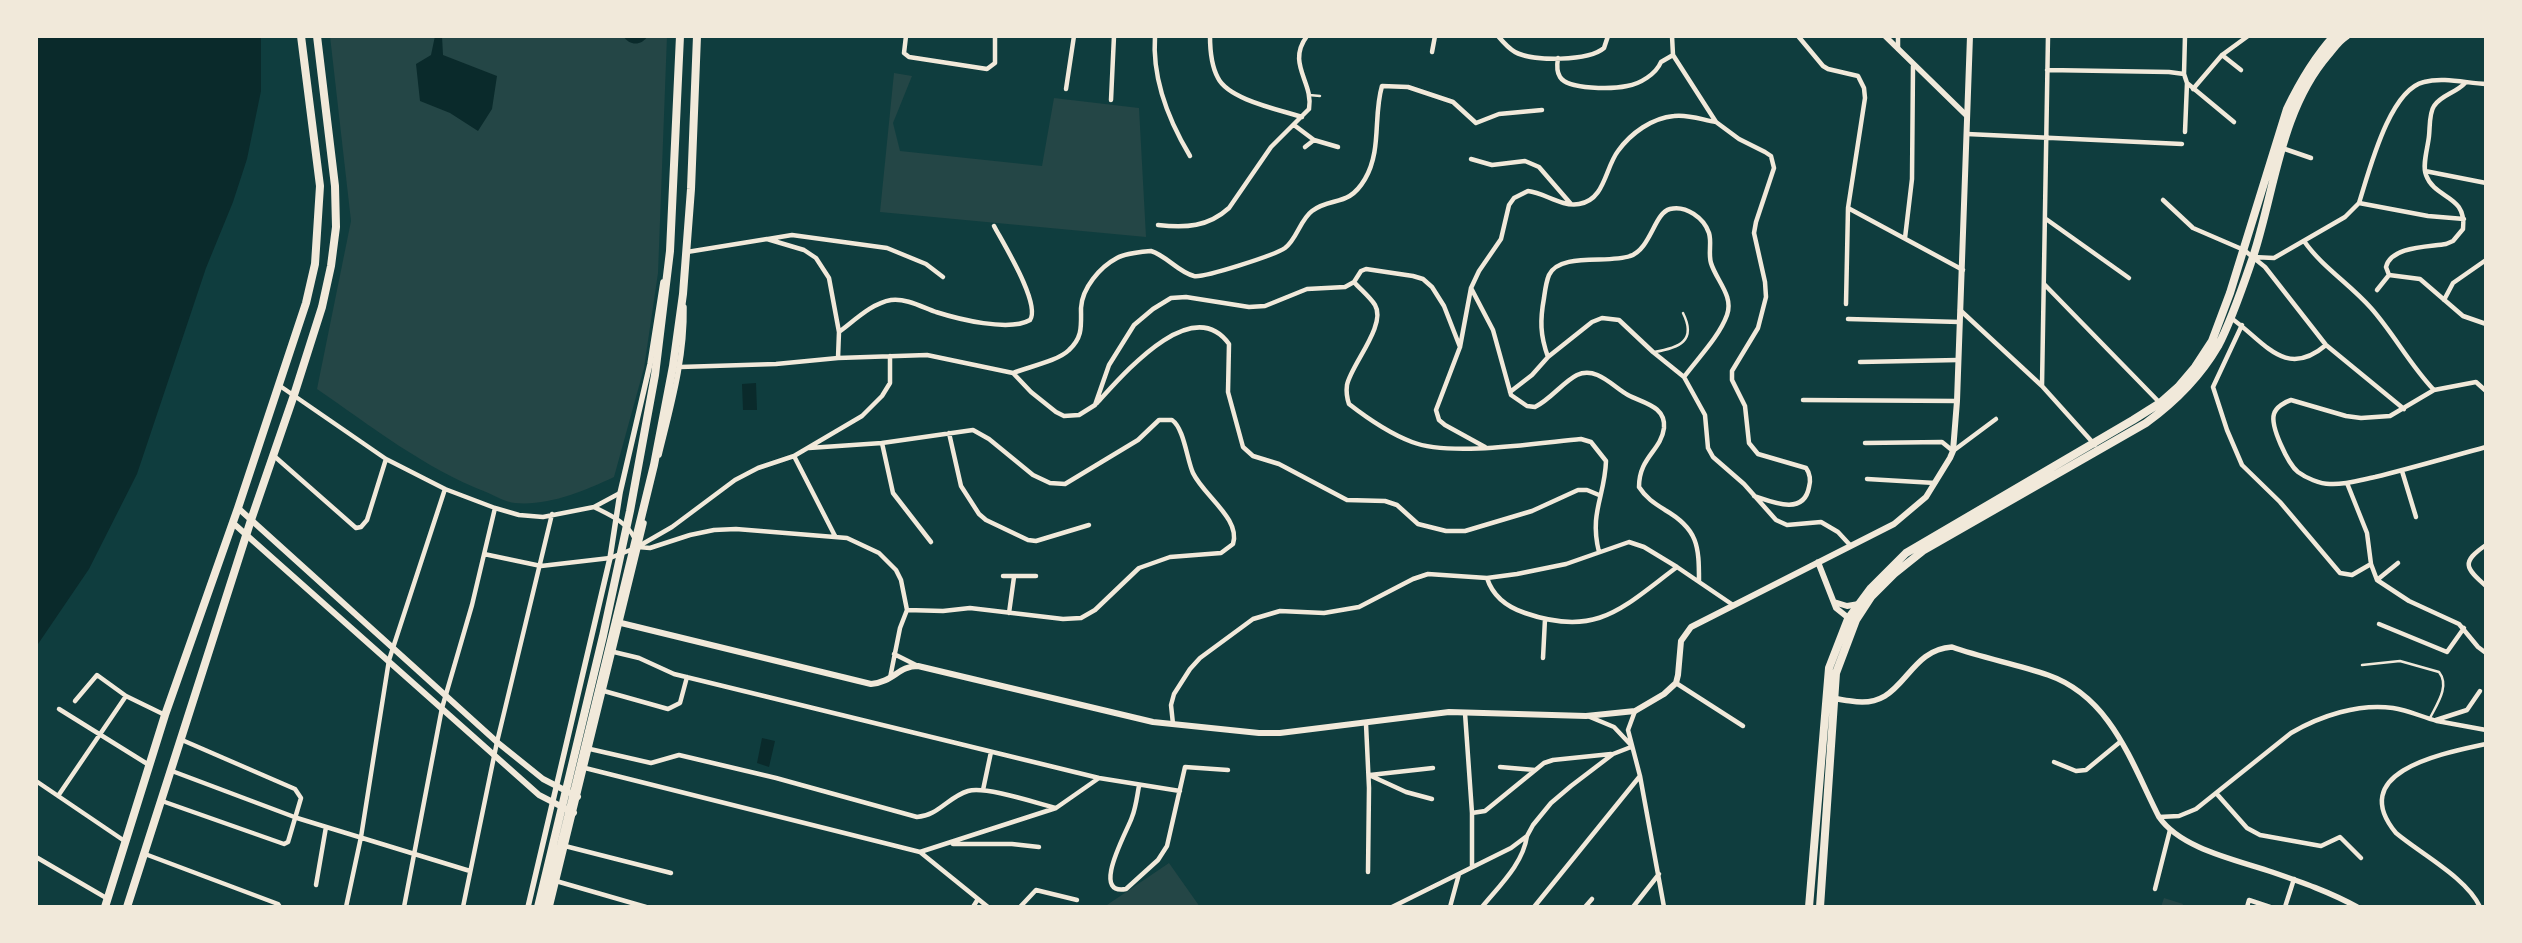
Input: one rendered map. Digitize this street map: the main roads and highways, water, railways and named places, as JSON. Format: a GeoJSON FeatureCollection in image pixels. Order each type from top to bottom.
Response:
{"type":"FeatureCollection","features":[{"type":"Feature","properties":{"kind":"main road"},"geometry":{"type":"LineString","coordinates":[[106,903],[165,715],[280,386],[306,303],[315,264],[320,186],[301,36]]}},
{"type":"Feature","properties":{"kind":"main road"},"geometry":{"type":"LineString","coordinates":[[127,907],[182,740],[250,520],[294,395],[322,307],[332,266],[336,226],[335,186],[317,36]]}},
{"type":"Feature","properties":{"kind":"main road"},"geometry":{"type":"LineString","coordinates":[[538,907],[603,636],[630,511],[661,336],[670,251],[680,36]]}},
{"type":"Feature","properties":{"kind":"main road"},"geometry":{"type":"LineString","coordinates":[[546,907],[640,513],[654,465],[672,375],[687,252],[697,36]]}},
{"type":"Feature","properties":{"kind":"main road"},"geometry":{"type":"LineString","coordinates":[[621,623],[871,684],[889,680],[903,669],[918,666],[1153,722],[1259,734],[1366,724],[1448,712],[1586,716],[1636,712],[1664,694],[1676,682],[1681,640],[1690,628],[1894,524],[1926,497],[1936,483],[1953,451],[1957,400],[1970,36]]}},
{"type":"Feature","properties":{"kind":"main road"},"geometry":{"type":"LineString","coordinates":[[1809,907],[1825,694],[1833,653],[1859,604],[1886,572],[1920,543],[2096,447],[2146,423],[2184,392],[2218,344],[2230,317],[2244,250],[2287,109],[2300,81],[2319,52],[2334,36]]}},
{"type":"Feature","properties":{"kind":"main road"},"geometry":{"type":"LineString","coordinates":[[1820,907],[1826,850],[1836,673],[1852,620],[1871,597],[1910,559],[2096,447],[2160,403],[2195,367],[2212,341],[2253,257],[2282,148],[2309,81],[2324,59],[2346,36]]}},
{"type":"Feature","properties":{"kind":"main road"},"geometry":{"type":"LineString","coordinates":[[238,508],[497,742],[543,779],[578,797]]}},
{"type":"Feature","properties":{"kind":"main road"},"geometry":{"type":"LineString","coordinates":[[233,523],[539,795],[574,813]]}},
{"type":"Feature","properties":{"kind":"main road"},"geometry":{"type":"LineString","coordinates":[[1818,562],[1839,612],[1852,620]]}},
{"type":"Feature","properties":{"kind":"main road"},"geometry":{"type":"LineString","coordinates":[[1834,602],[1847,606],[1859,604]]}},
{"type":"Feature","properties":{"kind":"main road"},"geometry":{"type":"LineString","coordinates":[[1814,850],[1826,850]]}}]}
